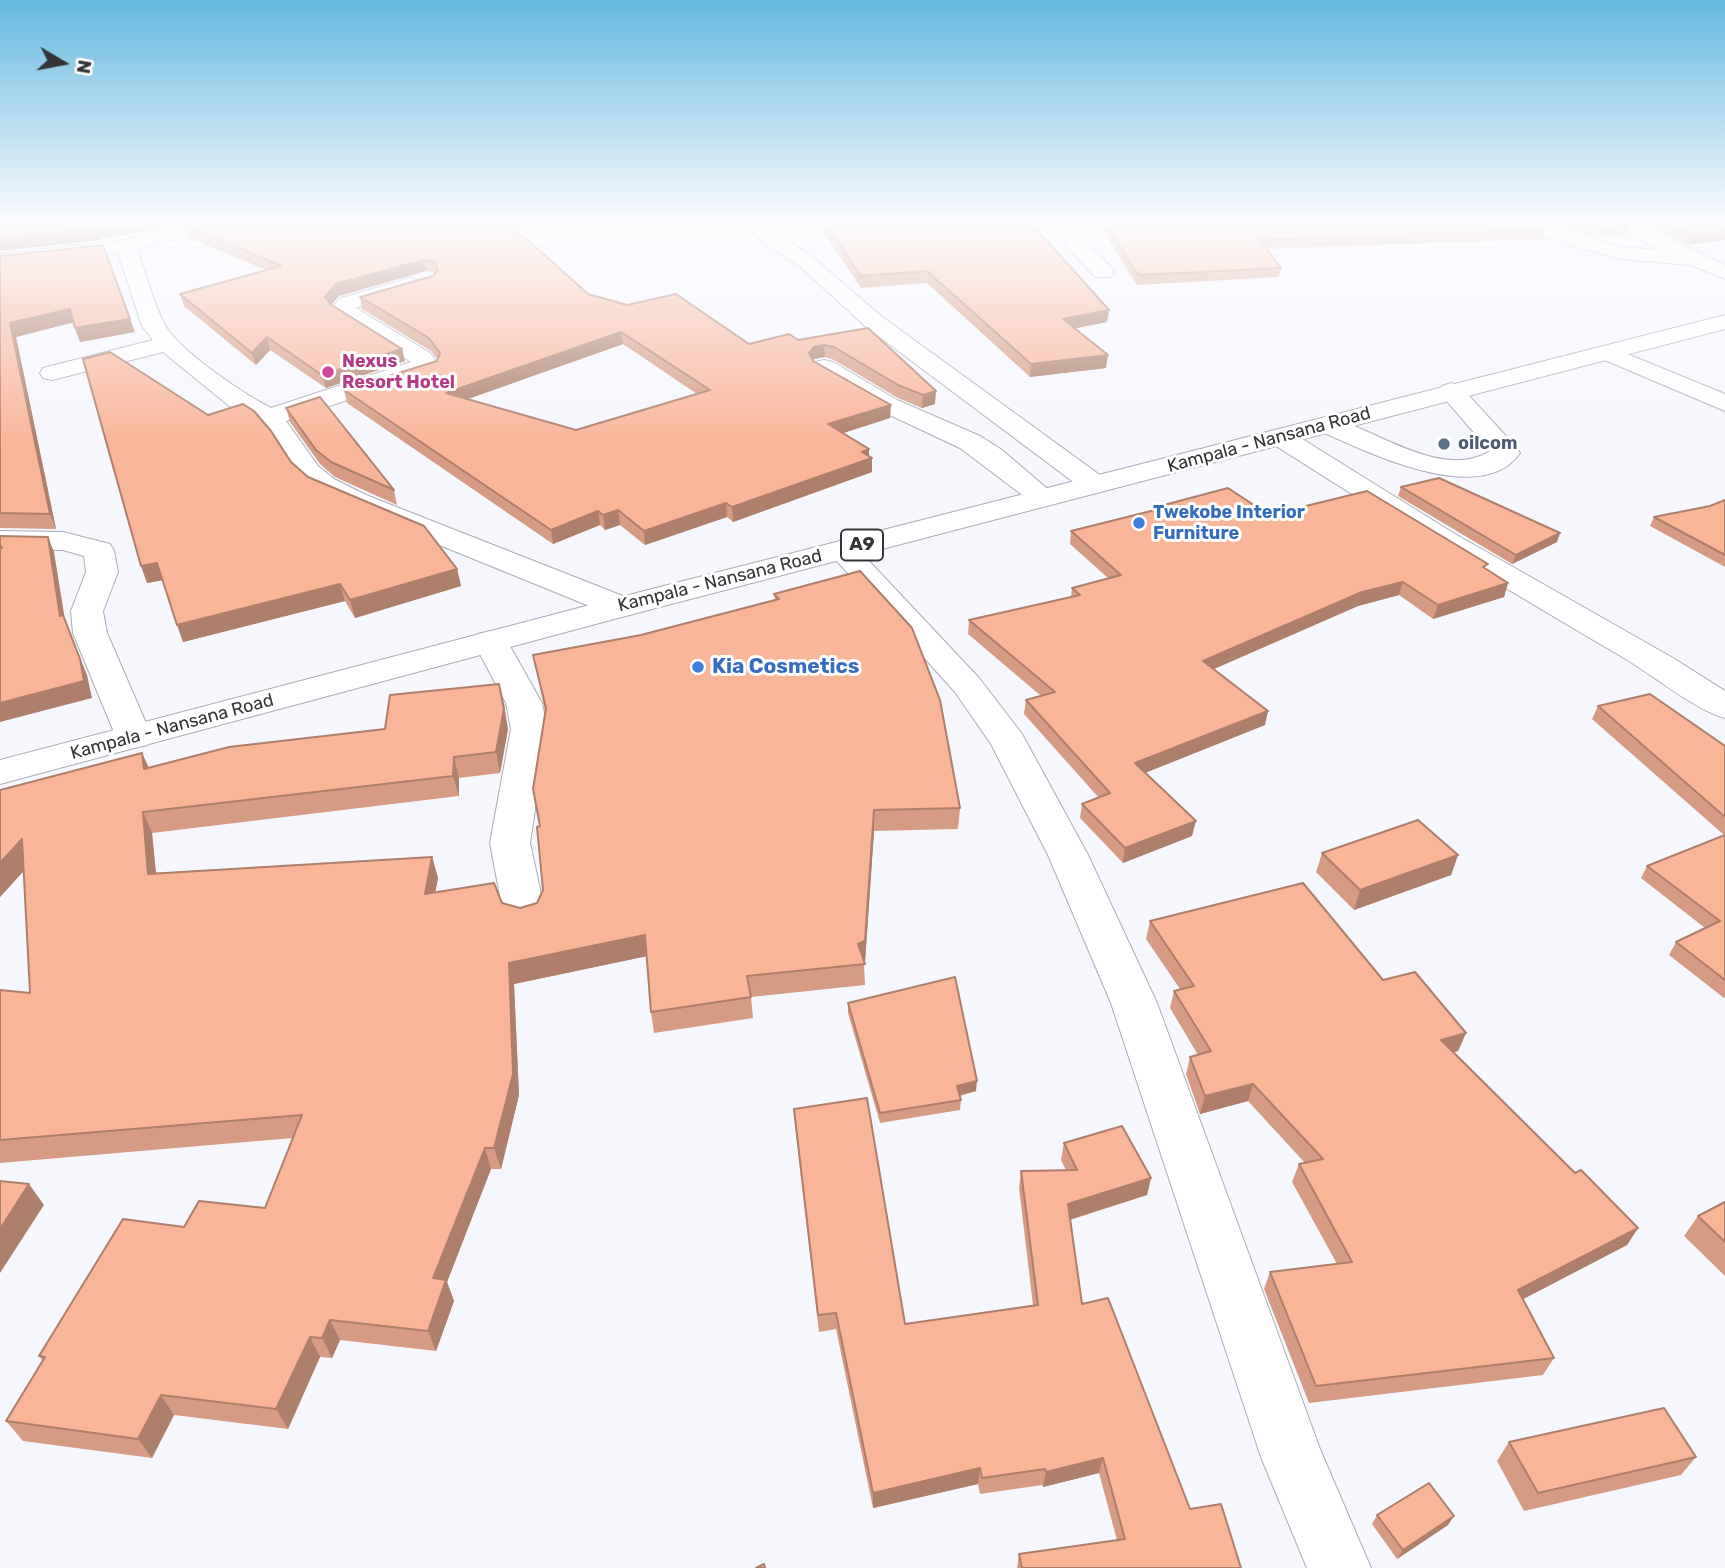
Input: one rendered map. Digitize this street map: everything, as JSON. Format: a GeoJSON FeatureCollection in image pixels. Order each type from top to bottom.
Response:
{"type":"FeatureCollection","features":[{"type":"Feature","properties":{"kind":"street"},"geometry":{"type":"LineString","coordinates":[[144,297],[154,326],[167,344],[237,400],[269,418],[289,441],[308,471],[324,485],[356,501],[621,607]]}},
{"type":"Feature","properties":{"kind":"street"},"geometry":{"type":"LineString","coordinates":[[269,418],[409,370],[428,367],[421,358],[342,309],[349,303],[369,297]]}},
{"type":"Feature","properties":{"kind":"street"},"geometry":{"type":"LineString","coordinates":[[846,297],[873,321],[1094,484]]}},
{"type":"Feature","properties":{"kind":"street","name":"Kampala - Nansana Road"},"geometry":{"type":"LineString","coordinates":[[0,772],[490,641],[1043,497],[1282,439],[1451,391],[1725,322]]}},
{"type":"Feature","properties":{"kind":"street"},"geometry":{"type":"LineString","coordinates":[[52,373],[167,344]]}},
{"type":"Feature","properties":{"kind":"street"},"geometry":{"type":"LineString","coordinates":[[1608,353],[1725,402]]}},
{"type":"Feature","properties":{"kind":"street"},"geometry":{"type":"LineString","coordinates":[[824,367],[888,405],[970,442],[1043,497]]}},
{"type":"Feature","properties":{"kind":"street"},"geometry":{"type":"LineString","coordinates":[[1329,425],[1410,459],[1443,467],[1474,467],[1496,462],[1506,453],[1451,391]]}},
{"type":"Feature","properties":{"kind":"street"},"geometry":{"type":"LineString","coordinates":[[1282,439],[1444,540],[1661,665],[1725,707]]}},
{"type":"Feature","properties":{"kind":"street"},"geometry":{"type":"LineString","coordinates":[[0,540],[60,540],[99,551],[102,572],[87,611],[90,632],[134,737]]}},
{"type":"Feature","properties":{"kind":"street"},"geometry":{"type":"LineString","coordinates":[[842,550],[974,695],[1009,742],[1068,855],[1134,1003],[1292,1457],[1339,1568]]}},
{"type":"Feature","properties":{"kind":"street"},"geometry":{"type":"LineString","coordinates":[[490,641],[524,703],[529,729],[510,843],[524,912]]}},
{"type":"Feature","properties":{"kind":"building"},"geometry":{"type":"Polygon","coordinates":[[[0,297],[122,297],[130,319],[75,328],[70,309],[10,323],[50,514],[0,513],[0,297]]]}},
{"type":"Feature","properties":{"kind":"building"},"geometry":{"type":"Polygon","coordinates":[[[184,297],[325,297],[330,304],[402,349],[322,375],[267,337],[252,353],[184,297]]]}},
{"type":"Feature","properties":{"kind":"building"},"geometry":{"type":"Polygon","coordinates":[[[360,297],[599,297],[627,305],[662,297],[681,297],[749,344],[789,334],[798,340],[868,328],[936,391],[923,395],[898,385],[834,347],[814,347],[809,353],[813,361],[891,405],[828,424],[869,449],[862,452],[872,458],[732,507],[726,503],[644,531],[618,510],[603,515],[598,511],[551,530],[344,390],[437,361],[440,353],[429,338],[360,297]],[[621,332],[446,393],[576,430],[710,390],[621,332]]]}},
{"type":"Feature","properties":{"kind":"building"},"geometry":{"type":"Polygon","coordinates":[[[956,297],[1098,297],[1109,310],[1063,319],[1108,355],[1031,364],[956,297]]]}},
{"type":"Feature","properties":{"kind":"building"},"geometry":{"type":"Polygon","coordinates":[[[110,352],[208,415],[243,404],[254,411],[291,462],[308,477],[424,526],[457,569],[350,600],[340,584],[177,625],[157,563],[141,566],[83,359],[110,352]]]}},
{"type":"Feature","properties":{"kind":"building"},"geometry":{"type":"Polygon","coordinates":[[[320,397],[394,490],[331,462],[316,450],[286,408],[320,397]]]}},
{"type":"Feature","properties":{"kind":"building"},"geometry":{"type":"Polygon","coordinates":[[[1439,478],[1560,533],[1516,555],[1401,487],[1439,478]]]}},
{"type":"Feature","properties":{"kind":"building"},"geometry":{"type":"Polygon","coordinates":[[[1228,488],[1269,515],[1367,491],[1488,564],[1483,567],[1508,583],[1438,605],[1403,582],[1362,592],[1203,661],[1268,711],[1135,763],[1196,821],[1125,848],[1082,804],[1110,793],[1026,700],[1055,692],[969,620],[1080,595],[1072,588],[1121,575],[1071,531],[1167,507],[1164,505],[1228,488]]]}},
{"type":"Feature","properties":{"kind":"building"},"geometry":{"type":"Polygon","coordinates":[[[1725,500],[1725,555],[1654,517],[1710,506],[1725,500]]]}},
{"type":"Feature","properties":{"kind":"building"},"geometry":{"type":"Polygon","coordinates":[[[0,536],[48,537],[60,616],[63,615],[80,659],[84,681],[0,703],[0,536]]]}},
{"type":"Feature","properties":{"kind":"building"},"geometry":{"type":"Polygon","coordinates":[[[860,571],[912,628],[940,700],[960,808],[874,810],[865,941],[858,944],[865,964],[747,976],[751,997],[651,1012],[645,935],[509,963],[513,1074],[494,1148],[485,1148],[433,1278],[446,1280],[428,1331],[330,1320],[322,1338],[310,1337],[276,1409],[161,1395],[138,1439],[6,1421],[45,1357],[39,1356],[123,1219],[184,1227],[199,1201],[265,1208],[302,1115],[0,1140],[0,990],[30,993],[22,839],[0,863],[0,790],[142,753],[144,769],[229,747],[385,729],[390,695],[499,684],[504,709],[496,752],[454,757],[453,776],[143,812],[148,874],[432,857],[425,894],[494,883],[502,903],[520,908],[537,903],[543,890],[537,827],[540,826],[533,789],[546,708],[533,655],[641,635],[779,599],[774,594],[860,571]]]}},
{"type":"Feature","properties":{"kind":"building"},"geometry":{"type":"Polygon","coordinates":[[[1650,694],[1725,746],[1725,817],[1598,706],[1650,694]]]}},
{"type":"Feature","properties":{"kind":"building"},"geometry":{"type":"Polygon","coordinates":[[[1418,820],[1458,855],[1360,890],[1322,853],[1418,820]]]}},
{"type":"Feature","properties":{"kind":"building"},"geometry":{"type":"Polygon","coordinates":[[[1725,835],[1725,980],[1676,942],[1720,921],[1647,866],[1725,835]]]}},
{"type":"Feature","properties":{"kind":"building"},"geometry":{"type":"Polygon","coordinates":[[[1303,883],[1383,980],[1415,972],[1466,1033],[1441,1040],[1575,1173],[1581,1170],[1638,1228],[1518,1290],[1554,1358],[1316,1386],[1270,1272],[1352,1262],[1299,1164],[1323,1159],[1253,1084],[1205,1096],[1190,1057],[1211,1051],[1174,991],[1194,986],[1150,921],[1303,883]]]}},
{"type":"Feature","properties":{"kind":"building"},"geometry":{"type":"Polygon","coordinates":[[[955,977],[977,1081],[957,1086],[961,1100],[880,1113],[848,1003],[955,977]]]}},
{"type":"Feature","properties":{"kind":"building"},"geometry":{"type":"Polygon","coordinates":[[[867,1098],[905,1324],[1038,1305],[1021,1171],[1077,1170],[1064,1143],[1122,1126],[1151,1178],[1068,1204],[1082,1304],[1108,1298],[1190,1509],[1221,1504],[1241,1568],[1022,1568],[1019,1554],[1125,1539],[1103,1458],[1046,1472],[1045,1469],[982,1478],[980,1468],[873,1493],[836,1313],[818,1315],[794,1109],[867,1098]]]}},
{"type":"Feature","properties":{"kind":"building"},"geometry":{"type":"Polygon","coordinates":[[[0,1181],[29,1184],[0,1229],[0,1181]]]}},
{"type":"Feature","properties":{"kind":"building"},"geometry":{"type":"Polygon","coordinates":[[[1725,1202],[1725,1242],[1698,1216],[1725,1202]]]}},
{"type":"Feature","properties":{"kind":"building"},"geometry":{"type":"Polygon","coordinates":[[[1664,1408],[1696,1457],[1538,1493],[1509,1442],[1664,1408]]]}},
{"type":"Feature","properties":{"kind":"building"},"geometry":{"type":"Polygon","coordinates":[[[1429,1483],[1454,1516],[1403,1550],[1377,1515],[1429,1483]]]}},
{"type":"Feature","properties":{"kind":"place","name":"Nexus Resort Hotel"},"geometry":{"type":"Point","coordinates":[328,372]}},
{"type":"Feature","properties":{"kind":"place","name":"oilcom"},"geometry":{"type":"Point","coordinates":[1444,444]}},
{"type":"Feature","properties":{"kind":"place","name":"Twekobe Interior Furniture"},"geometry":{"type":"Point","coordinates":[1139,523]}},
{"type":"Feature","properties":{"kind":"place","name":"Kia Cosmetics"},"geometry":{"type":"Point","coordinates":[698,667]}}]}
